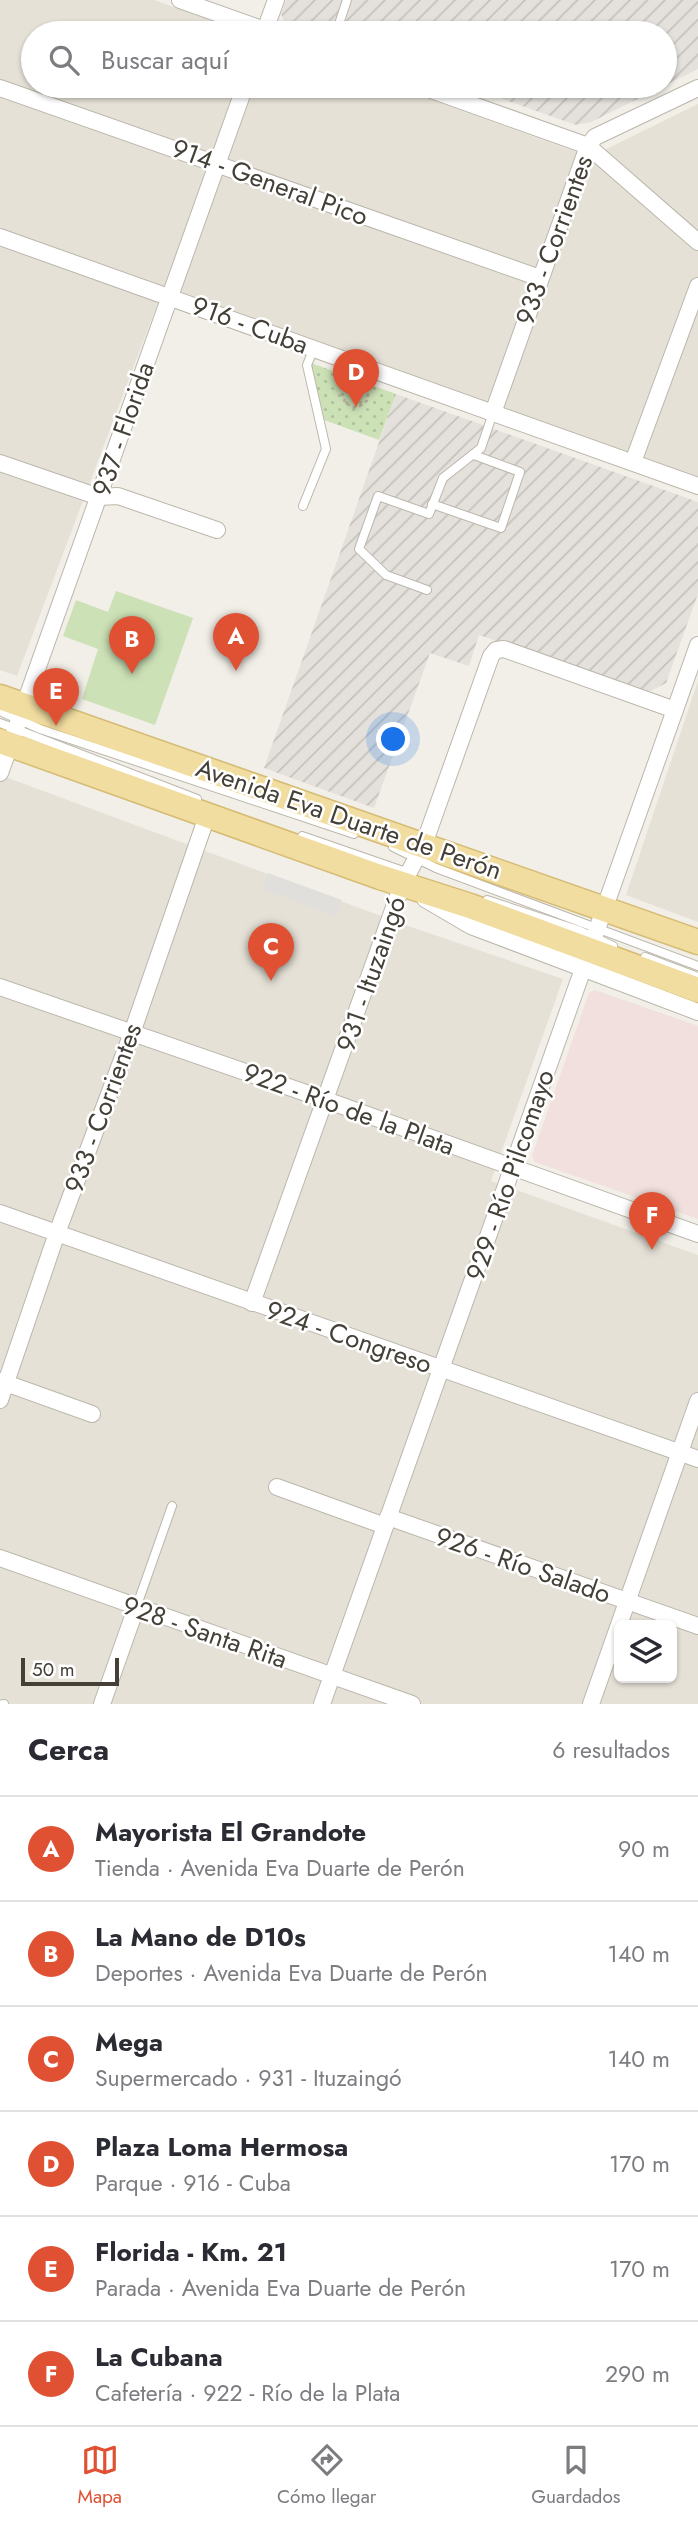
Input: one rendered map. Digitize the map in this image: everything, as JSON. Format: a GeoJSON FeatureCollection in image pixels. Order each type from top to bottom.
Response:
{"type":"FeatureCollection","features":[{"type":"Feature","properties":{"kind":"main road","name":"Avenida Eva Duarte de Perón"},"geometry":{"type":"LineString","coordinates":[[0,697],[10,725],[207,809],[415,865],[515,877],[593,938],[698,990]]}},
{"type":"Feature","properties":{"kind":"main road","name":"Avenida Eva Duarte de Perón"},"geometry":{"type":"LineString","coordinates":[[10,725],[415,865],[470,906],[593,938],[698,942]]}},
{"type":"Feature","properties":{"kind":"main road"},"geometry":{"type":"LineString","coordinates":[[415,865],[484,886],[515,877]]}},
{"type":"Feature","properties":{"kind":"street"},"geometry":{"type":"LineString","coordinates":[[180,0],[237,21]]}},
{"type":"Feature","properties":{"kind":"street"},"geometry":{"type":"LineString","coordinates":[[270,21],[276,0]]}},
{"type":"Feature","properties":{"kind":"street","name":"914 - General Pico"},"geometry":{"type":"LineString","coordinates":[[0,88],[21,95]]}},
{"type":"Feature","properties":{"kind":"street","name":"933 - Corrientes"},"geometry":{"type":"LineString","coordinates":[[492,413],[591,141],[698,88]]}},
{"type":"Feature","properties":{"kind":"street","name":"914 - General Pico"},"geometry":{"type":"LineString","coordinates":[[29,98],[540,278]]}},
{"type":"Feature","properties":{"kind":"street","name":"937 - Florida"},"geometry":{"type":"LineString","coordinates":[[0,773],[10,725],[99,497],[241,98]]}},
{"type":"Feature","properties":{"kind":"street"},"geometry":{"type":"LineString","coordinates":[[457,98],[591,141],[698,242]]}},
{"type":"Feature","properties":{"kind":"street","name":"916 - Cuba"},"geometry":{"type":"LineString","coordinates":[[0,237],[698,486]]}},
{"type":"Feature","properties":{"kind":"street"},"geometry":{"type":"LineString","coordinates":[[633,463],[698,286]]}},
{"type":"Feature","properties":{"kind":"street"},"geometry":{"type":"LineString","coordinates":[[0,464],[99,497],[118,495],[217,530]]}},
{"type":"Feature","properties":{"kind":"street","name":"929 - Río Pilcomayo"},"geometry":{"type":"LineString","coordinates":[[322,1704],[698,645]]}},
{"type":"Feature","properties":{"kind":"street","name":"931 - Ituzaingó"},"geometry":{"type":"LineString","coordinates":[[252,1303],[415,865],[487,662],[496,650],[504,649],[675,710]]}},
{"type":"Feature","properties":{"kind":"street","name":"933 - Corrientes"},"geometry":{"type":"LineString","coordinates":[[0,1400],[3,1382],[132,1033],[207,809]]}},
{"type":"Feature","properties":{"kind":"street","name":"Avenida Eva Duarte de Perón"},"geometry":{"type":"LineString","coordinates":[[593,938],[698,1012]]}},
{"type":"Feature","properties":{"kind":"street","name":"922 - Río de la Plata"},"geometry":{"type":"LineString","coordinates":[[0,987],[326,1100],[698,1234]]}},
{"type":"Feature","properties":{"kind":"street","name":"924 - Congreso"},"geometry":{"type":"LineString","coordinates":[[0,1213],[698,1459]]}},
{"type":"Feature","properties":{"kind":"street"},"geometry":{"type":"LineString","coordinates":[[3,1382],[92,1414]]}},
{"type":"Feature","properties":{"kind":"street"},"geometry":{"type":"LineString","coordinates":[[591,1704],[698,1401]]}},
{"type":"Feature","properties":{"kind":"street","name":"926 - Río Salado"},"geometry":{"type":"LineString","coordinates":[[277,1487],[698,1626]]}},
{"type":"Feature","properties":{"kind":"street","name":"928 - Santa Rita"},"geometry":{"type":"LineString","coordinates":[[0,1558],[412,1704]]}},
{"type":"Feature","properties":{"kind":"street"},"geometry":{"type":"LineString","coordinates":[[102,1704],[136,1608]]}},
{"type":"Feature","properties":{"kind":"lane"},"geometry":{"type":"LineString","coordinates":[[340,21],[347,0]]}},
{"type":"Feature","properties":{"kind":"lane"},"geometry":{"type":"LineString","coordinates":[[303,506],[326,449],[307,366],[314,348]]}},
{"type":"Feature","properties":{"kind":"lane"},"geometry":{"type":"LineString","coordinates":[[427,590],[386,575],[359,549],[378,496],[429,514],[443,478],[481,448],[492,413]]}},
{"type":"Feature","properties":{"kind":"lane"},"geometry":{"type":"LineString","coordinates":[[432,504],[501,528],[520,472],[474,455]]}},
{"type":"Feature","properties":{"kind":"lane"},"geometry":{"type":"LineString","coordinates":[[10,725],[40,729],[357,835]]}},
{"type":"Feature","properties":{"kind":"lane"},"geometry":{"type":"LineString","coordinates":[[295,834],[436,868],[560,913]]}},
{"type":"Feature","properties":{"kind":"lane"},"geometry":{"type":"LineString","coordinates":[[383,844],[415,865]]}},
{"type":"Feature","properties":{"kind":"lane"},"geometry":{"type":"LineString","coordinates":[[484,886],[621,949]]}},
{"type":"Feature","properties":{"kind":"lane"},"geometry":{"type":"LineString","coordinates":[[484,886],[527,890],[593,938],[698,966]]}},
{"type":"Feature","properties":{"kind":"lane"},"geometry":{"type":"LineString","coordinates":[[634,953],[698,977]]}},
{"type":"Feature","properties":{"kind":"lane"},"geometry":{"type":"LineString","coordinates":[[136,1608],[172,1506]]}},
{"type":"Feature","properties":{"kind":"path"},"geometry":{"type":"LineString","coordinates":[[344,384],[355,385],[368,393],[368,400],[357,408],[345,404],[345,397],[341,392],[344,384]]}},
{"type":"Feature","properties":{"kind":"shaded area"},"geometry":{"type":"Polygon","coordinates":[[[0,0],[154,0],[213,21],[21,21],[21,98],[426,98],[590,157],[698,104],[698,483],[164,286],[17,676],[0,670],[0,0]]]}},
{"type":"Feature","properties":{"kind":"shaded area"},"geometry":{"type":"Polygon","coordinates":[[[286,0],[698,0],[698,69],[677,79],[677,21],[284,21],[281,14],[286,0]]]}},
{"type":"Feature","properties":{"kind":"shaded area"},"geometry":{"type":"Polygon","coordinates":[[[500,98],[640,98],[591,122],[576,125],[500,98]]]}},
{"type":"Feature","properties":{"kind":"shaded area"},"geometry":{"type":"Polygon","coordinates":[[[396,394],[698,502],[698,594],[666,683],[647,693],[479,635],[469,666],[430,653],[374,808],[264,768],[396,394]]]}},
{"type":"Feature","properties":{"kind":"shaded area"},"geometry":{"type":"Polygon","coordinates":[[[698,681],[698,922],[626,895],[698,681]]]}},
{"type":"Feature","properties":{"kind":"shaded area"},"geometry":{"type":"Polygon","coordinates":[[[0,775],[411,927],[563,979],[491,1181],[698,1255],[698,1704],[0,1704],[0,775]]]}},
{"type":"Feature","properties":{"kind":"shaded area"},"geometry":{"type":"Polygon","coordinates":[[[268,873],[342,900],[336,916],[262,889],[268,873]]]}},
{"type":"Feature","properties":{"kind":"shaded area"},"geometry":{"type":"Polygon","coordinates":[[[595,990],[698,1026],[698,1219],[535,1162],[532,1156],[589,993],[595,990]]]}},
{"type":"Feature","properties":{"kind":"green space"},"geometry":{"type":"Polygon","coordinates":[[[311,363],[396,394],[379,440],[324,420],[311,363]]]}},
{"type":"Feature","properties":{"kind":"green space"},"geometry":{"type":"Polygon","coordinates":[[[116,591],[193,618],[155,725],[82,699],[98,649],[63,636],[76,600],[108,612],[116,591]]]}},
{"type":"Feature","properties":{"kind":"place","name":"Plaza Loma Hermosa"},"geometry":{"type":"Point","coordinates":[356,407]}},
{"type":"Feature","properties":{"kind":"place","name":"Mayorista El Grandote"},"geometry":{"type":"Point","coordinates":[236,671]}},
{"type":"Feature","properties":{"kind":"place","name":"La Mano de D10s"},"geometry":{"type":"Point","coordinates":[132,674]}},
{"type":"Feature","properties":{"kind":"place","name":"Florida - Km. 21"},"geometry":{"type":"Point","coordinates":[56,726]}},
{"type":"Feature","properties":{"kind":"place","name":"Mega"},"geometry":{"type":"Point","coordinates":[271,981]}},
{"type":"Feature","properties":{"kind":"place","name":"La Cubana"},"geometry":{"type":"Point","coordinates":[652,1250]}}]}
